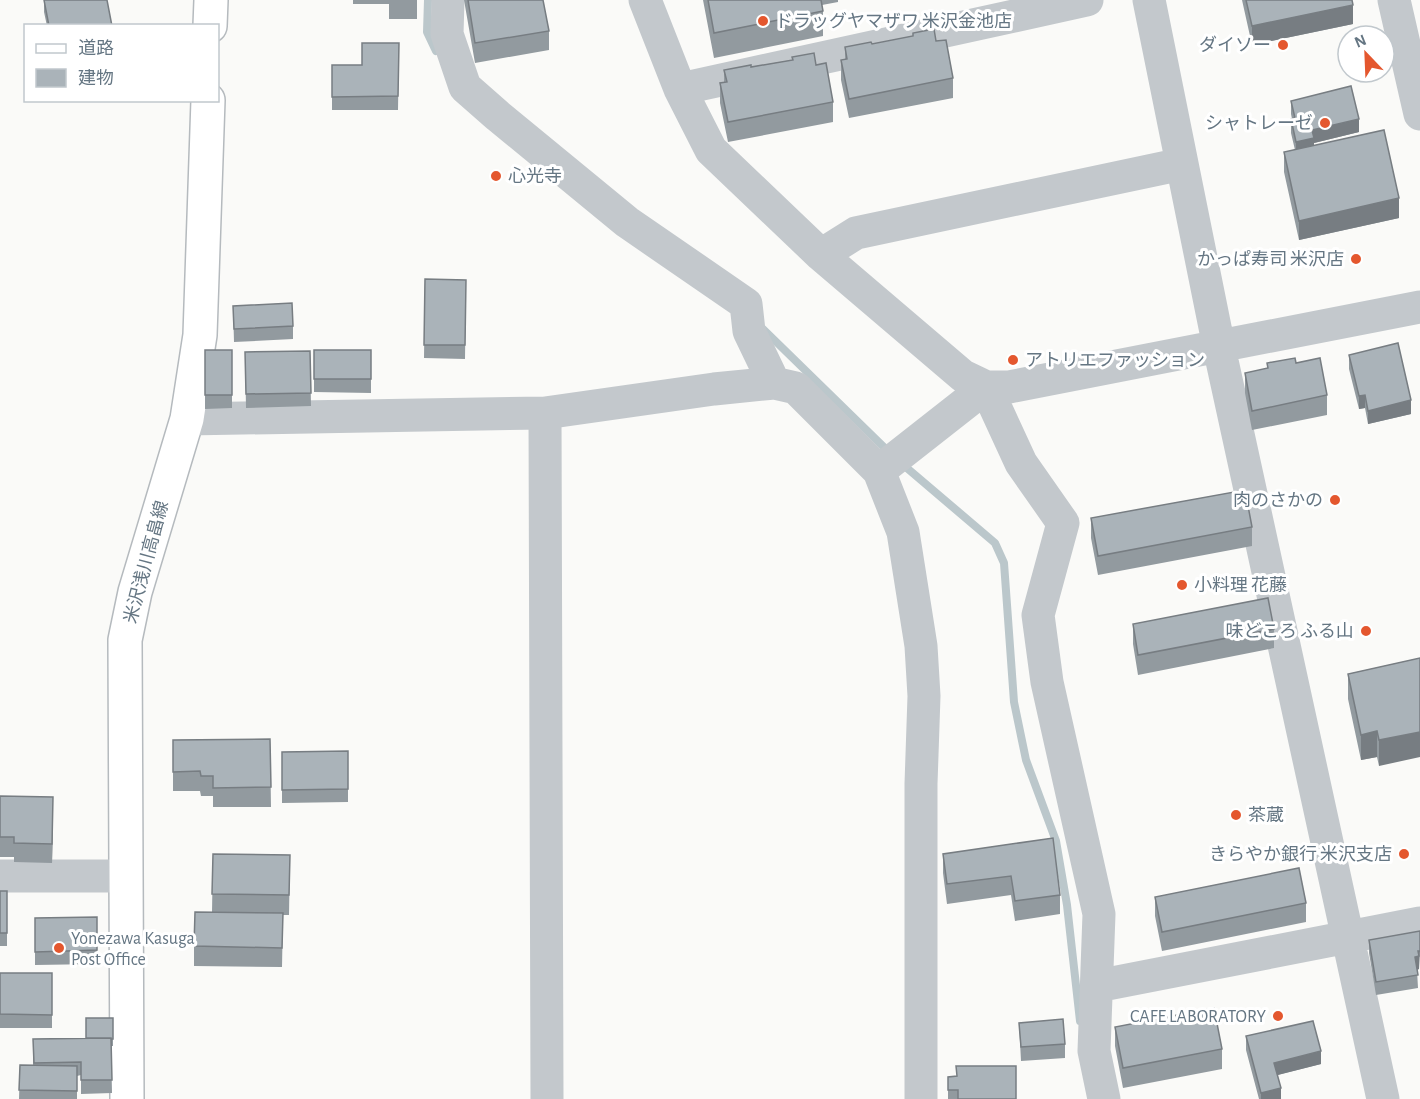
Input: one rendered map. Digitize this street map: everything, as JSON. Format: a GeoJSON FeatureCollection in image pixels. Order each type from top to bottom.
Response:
{"type":"FeatureCollection","features":[{"type":"Feature","properties":{"kind":"main road"},"geometry":{"type":"LineString","coordinates":[[210,24],[211,0]]}},
{"type":"Feature","properties":{"kind":"main road","name":"米沢浅川高畠線"},"geometry":{"type":"LineString","coordinates":[[127,1099],[126,640],[135,592],[186,419],[200,335],[208,102]]}},
{"type":"Feature","properties":{"kind":"street"},"geometry":{"type":"LineString","coordinates":[[448,0],[447,34],[465,87],[627,222],[746,304],[749,331],[774,382]]}},
{"type":"Feature","properties":{"kind":"street"},"geometry":{"type":"LineString","coordinates":[[645,0],[680,89],[711,150],[821,255],[963,376],[986,387],[1008,387],[1420,307]]}},
{"type":"Feature","properties":{"kind":"street"},"geometry":{"type":"LineString","coordinates":[[680,89],[1001,9],[1087,0]]}},
{"type":"Feature","properties":{"kind":"street"},"geometry":{"type":"LineString","coordinates":[[1149,0],[1220,347],[1383,1099]]}},
{"type":"Feature","properties":{"kind":"street"},"geometry":{"type":"LineString","coordinates":[[1394,0],[1420,114]]}},
{"type":"Feature","properties":{"kind":"street"},"geometry":{"type":"LineString","coordinates":[[821,255],[856,233],[1182,164]]}},
{"type":"Feature","properties":{"kind":"street"},"geometry":{"type":"LineString","coordinates":[[186,419],[545,413],[774,382],[796,388],[879,471],[903,532],[921,646],[924,696],[921,784],[921,1099]]}},
{"type":"Feature","properties":{"kind":"street"},"geometry":{"type":"LineString","coordinates":[[879,471],[986,387]]}},
{"type":"Feature","properties":{"kind":"street"},"geometry":{"type":"LineString","coordinates":[[986,387],[1021,463],[1063,523],[1038,615],[1047,682],[1099,914],[1094,1051],[1104,1099]]}},
{"type":"Feature","properties":{"kind":"street"},"geometry":{"type":"LineString","coordinates":[[545,413],[547,1099]]}},
{"type":"Feature","properties":{"kind":"street"},"geometry":{"type":"LineString","coordinates":[[0,876],[125,876]]}},
{"type":"Feature","properties":{"kind":"street"},"geometry":{"type":"LineString","coordinates":[[1097,986],[1420,923]]}},
{"type":"Feature","properties":{"kind":"building"},"geometry":{"type":"Polygon","coordinates":[[[44,0],[107,0],[112,24],[49,24],[44,0]]]}},
{"type":"Feature","properties":{"kind":"building"},"geometry":{"type":"Polygon","coordinates":[[[468,0],[543,0],[549,31],[475,43],[468,0]]]}},
{"type":"Feature","properties":{"kind":"building"},"geometry":{"type":"Polygon","coordinates":[[[708,0],[821,0],[823,11],[714,33],[708,0]]]}},
{"type":"Feature","properties":{"kind":"building"},"geometry":{"type":"Polygon","coordinates":[[[1246,0],[1352,0],[1353,5],[1252,26],[1246,0]]]}},
{"type":"Feature","properties":{"kind":"building"},"geometry":{"type":"Polygon","coordinates":[[[934,29],[936,41],[946,40],[953,78],[849,99],[841,60],[847,59],[845,47],[913,36],[913,33],[934,29]]]}},
{"type":"Feature","properties":{"kind":"building"},"geometry":{"type":"Polygon","coordinates":[[[362,43],[399,43],[398,96],[332,97],[332,65],[362,65],[362,43]]]}},
{"type":"Feature","properties":{"kind":"building"},"geometry":{"type":"Polygon","coordinates":[[[814,53],[816,65],[826,63],[833,102],[728,122],[720,83],[727,82],[724,70],[793,60],[792,57],[814,53]]]}},
{"type":"Feature","properties":{"kind":"building","name":"シャトレーゼ"},"geometry":{"type":"Polygon","coordinates":[[[1351,86],[1359,119],[1312,130],[1314,138],[1296,142],[1291,119],[1295,118],[1291,101],[1351,86]]]}},
{"type":"Feature","properties":{"kind":"building"},"geometry":{"type":"Polygon","coordinates":[[[1384,130],[1399,198],[1299,221],[1284,152],[1384,130]]]}},
{"type":"Feature","properties":{"kind":"building"},"geometry":{"type":"Polygon","coordinates":[[[425,279],[466,280],[465,345],[424,345],[425,279]]]}},
{"type":"Feature","properties":{"kind":"building"},"geometry":{"type":"Polygon","coordinates":[[[292,303],[293,326],[234,329],[233,306],[292,303]]]}},
{"type":"Feature","properties":{"kind":"building"},"geometry":{"type":"Polygon","coordinates":[[[1398,343],[1411,400],[1368,411],[1365,395],[1359,396],[1349,355],[1398,343]]]}},
{"type":"Feature","properties":{"kind":"building"},"geometry":{"type":"Polygon","coordinates":[[[205,350],[232,350],[232,395],[205,395],[205,350]]]}},
{"type":"Feature","properties":{"kind":"building"},"geometry":{"type":"Polygon","coordinates":[[[314,350],[371,350],[371,379],[314,379],[314,350]]]}},
{"type":"Feature","properties":{"kind":"building"},"geometry":{"type":"Polygon","coordinates":[[[310,351],[311,393],[246,394],[245,352],[310,351]]]}},
{"type":"Feature","properties":{"kind":"building"},"geometry":{"type":"Polygon","coordinates":[[[1295,358],[1296,363],[1320,358],[1327,395],[1252,411],[1245,373],[1268,368],[1267,363],[1295,358]]]}},
{"type":"Feature","properties":{"kind":"building"},"geometry":{"type":"Polygon","coordinates":[[[1245,490],[1252,527],[1098,556],[1091,518],[1245,490]]]}},
{"type":"Feature","properties":{"kind":"building"},"geometry":{"type":"Polygon","coordinates":[[[1268,598],[1274,629],[1138,655],[1133,624],[1268,598]]]}},
{"type":"Feature","properties":{"kind":"building"},"geometry":{"type":"Polygon","coordinates":[[[1420,658],[1420,732],[1379,740],[1377,731],[1361,735],[1348,674],[1420,658]]]}},
{"type":"Feature","properties":{"kind":"building"},"geometry":{"type":"Polygon","coordinates":[[[270,739],[271,787],[213,788],[213,776],[201,776],[200,771],[173,772],[173,740],[270,739]]]}},
{"type":"Feature","properties":{"kind":"building"},"geometry":{"type":"Polygon","coordinates":[[[348,751],[348,789],[282,790],[282,752],[348,751]]]}},
{"type":"Feature","properties":{"kind":"building"},"geometry":{"type":"Polygon","coordinates":[[[0,796],[53,797],[52,844],[14,843],[14,837],[0,837],[0,796]]]}},
{"type":"Feature","properties":{"kind":"building"},"geometry":{"type":"Polygon","coordinates":[[[1053,838],[1060,895],[1015,901],[1011,876],[947,884],[943,854],[1053,838]]]}},
{"type":"Feature","properties":{"kind":"building"},"geometry":{"type":"Polygon","coordinates":[[[213,854],[290,855],[289,895],[212,894],[213,854]]]}},
{"type":"Feature","properties":{"kind":"building"},"geometry":{"type":"Polygon","coordinates":[[[1299,868],[1306,903],[1162,932],[1155,897],[1299,868]]]}},
{"type":"Feature","properties":{"kind":"building"},"geometry":{"type":"Polygon","coordinates":[[[0,891],[7,891],[7,933],[0,933],[0,891]]]}},
{"type":"Feature","properties":{"kind":"building"},"geometry":{"type":"Polygon","coordinates":[[[195,912],[283,913],[282,948],[194,946],[195,912]]]}},
{"type":"Feature","properties":{"kind":"building"},"geometry":{"type":"Polygon","coordinates":[[[97,917],[97,950],[35,952],[35,918],[97,917]]]}},
{"type":"Feature","properties":{"kind":"building"},"geometry":{"type":"Polygon","coordinates":[[[1420,931],[1420,951],[1418,951],[1419,956],[1415,957],[1418,975],[1376,982],[1369,940],[1420,931]]]}},
{"type":"Feature","properties":{"kind":"building"},"geometry":{"type":"Polygon","coordinates":[[[0,973],[52,973],[52,1015],[0,1014],[0,973]]]}},
{"type":"Feature","properties":{"kind":"building"},"geometry":{"type":"Polygon","coordinates":[[[1214,1008],[1222,1049],[1123,1068],[1115,1027],[1214,1008]]]}},
{"type":"Feature","properties":{"kind":"building"},"geometry":{"type":"Polygon","coordinates":[[[86,1018],[113,1018],[113,1039],[86,1038],[86,1018]]]}},
{"type":"Feature","properties":{"kind":"building"},"geometry":{"type":"Polygon","coordinates":[[[1063,1019],[1065,1044],[1021,1047],[1019,1023],[1063,1019]]]}},
{"type":"Feature","properties":{"kind":"building"},"geometry":{"type":"Polygon","coordinates":[[[1313,1021],[1321,1051],[1274,1063],[1281,1088],[1261,1093],[1246,1036],[1313,1021]]]}},
{"type":"Feature","properties":{"kind":"building"},"geometry":{"type":"Polygon","coordinates":[[[111,1038],[112,1080],[81,1080],[81,1062],[34,1063],[33,1039],[111,1038]]]}},
{"type":"Feature","properties":{"kind":"building"},"geometry":{"type":"Polygon","coordinates":[[[20,1065],[77,1066],[77,1091],[19,1090],[20,1065]]]}},
{"type":"Feature","properties":{"kind":"building"},"geometry":{"type":"Polygon","coordinates":[[[956,1066],[1016,1066],[1016,1099],[958,1099],[958,1090],[948,1090],[948,1077],[957,1076],[956,1066]]]}},
{"type":"Feature","properties":{"kind":"waterway"},"geometry":{"type":"LineString","coordinates":[[428,0],[427,32],[436,51]]}},
{"type":"Feature","properties":{"kind":"waterway"},"geometry":{"type":"LineString","coordinates":[[763,329],[890,453]]}},
{"type":"Feature","properties":{"kind":"waterway"},"geometry":{"type":"LineString","coordinates":[[901,463],[995,543],[1004,563],[1014,702],[1026,760],[1056,841],[1067,905],[1080,1021]]}},
{"type":"Feature","properties":{"kind":"place","name":"ドラッグヤマザワ 米沢金池店"},"geometry":{"type":"Point","coordinates":[763,21]}},
{"type":"Feature","properties":{"kind":"place","name":"ダイソー"},"geometry":{"type":"Point","coordinates":[1283,45]}},
{"type":"Feature","properties":{"kind":"place","name":"シャトレーゼ"},"geometry":{"type":"Point","coordinates":[1325,123]}},
{"type":"Feature","properties":{"kind":"place","name":"心光寺"},"geometry":{"type":"Point","coordinates":[496,176]}},
{"type":"Feature","properties":{"kind":"place","name":"かっぱ寿司 米沢店"},"geometry":{"type":"Point","coordinates":[1356,259]}},
{"type":"Feature","properties":{"kind":"place","name":"アトリエファッション"},"geometry":{"type":"Point","coordinates":[1013,360]}},
{"type":"Feature","properties":{"kind":"place","name":"肉のさかの"},"geometry":{"type":"Point","coordinates":[1335,500]}},
{"type":"Feature","properties":{"kind":"place","name":"小料理 花藤"},"geometry":{"type":"Point","coordinates":[1182,585]}},
{"type":"Feature","properties":{"kind":"place","name":"味どころ ふる山"},"geometry":{"type":"Point","coordinates":[1366,631]}},
{"type":"Feature","properties":{"kind":"place","name":"茶蔵"},"geometry":{"type":"Point","coordinates":[1236,815]}},
{"type":"Feature","properties":{"kind":"place","name":"きらやか銀行 米沢支店"},"geometry":{"type":"Point","coordinates":[1404,854]}},
{"type":"Feature","properties":{"kind":"place","name":"Yonezawa Kasuga Post Office"},"geometry":{"type":"Point","coordinates":[59,948]}},
{"type":"Feature","properties":{"kind":"place","name":"CAFE LABORATORY"},"geometry":{"type":"Point","coordinates":[1278,1016]}}]}
